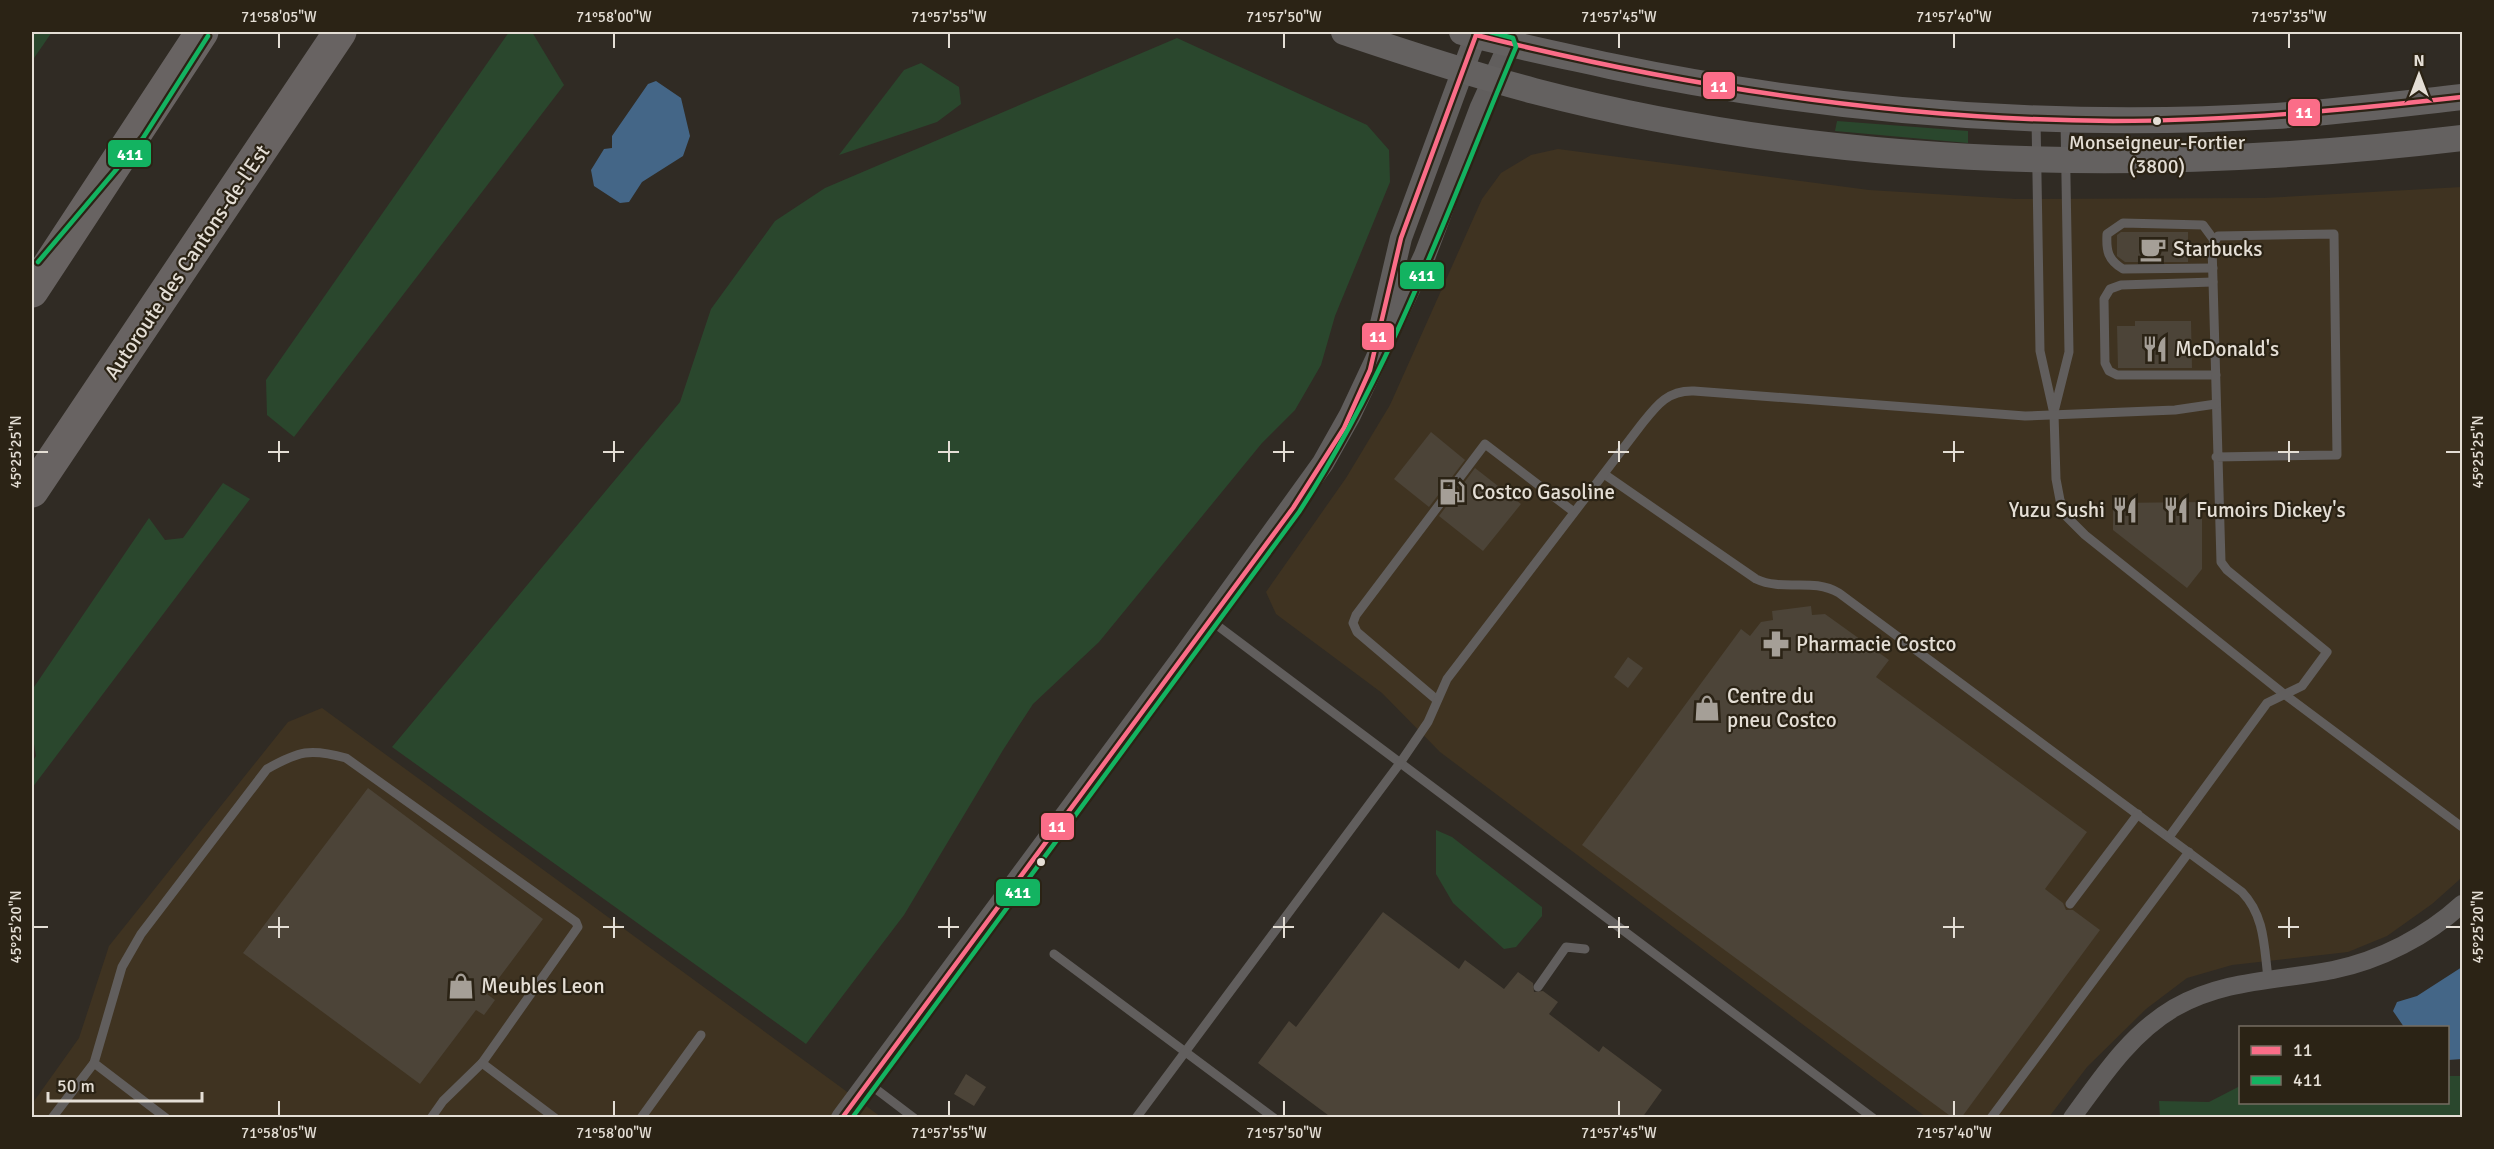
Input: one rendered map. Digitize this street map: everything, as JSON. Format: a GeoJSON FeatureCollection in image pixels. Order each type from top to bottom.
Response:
{"type":"FeatureCollection","features":[{"type":"Feature","properties":{"kind":"highway"},"geometry":{"type":"LineString","coordinates":[[32,291],[202,32]]}},
{"type":"Feature","properties":{"kind":"highway","name":"Autoroute des Cantons-de-l'Est"},"geometry":{"type":"LineString","coordinates":[[32,491],[340,32]]}},
{"type":"Feature","properties":{"kind":"highway"},"geometry":{"type":"LineString","coordinates":[[32,257],[137,134]]}},
{"type":"Feature","properties":{"kind":"main road"},"geometry":{"type":"LineString","coordinates":[[1344,32],[1463,70],[1601,107],[1768,137],[1886,150],[2036,160],[2266,156],[2463,138]]}},
{"type":"Feature","properties":{"kind":"main road"},"geometry":{"type":"LineString","coordinates":[[1471,33],[1512,38],[1660,77],[1775,96],[1885,110],[2065,120],[2269,116],[2463,97]]}},
{"type":"Feature","properties":{"kind":"street"},"geometry":{"type":"LineString","coordinates":[[1370,370],[1401,238],[1463,70],[1471,33]]}},
{"type":"Feature","properties":{"kind":"street"},"geometry":{"type":"LineString","coordinates":[[842,1118],[1315,475],[1344,428],[1425,255],[1512,38]]}},
{"type":"Feature","properties":{"kind":"street"},"geometry":{"type":"LineString","coordinates":[[2072,1118],[2132,1040],[2160,1017],[2208,992],[2268,978],[2337,969],[2373,958],[2425,932],[2463,904]]}},
{"type":"Feature","properties":{"kind":"lane"},"geometry":{"type":"LineString","coordinates":[[2036,119],[2040,351],[2054,414],[2056,479],[2067,517],[2085,535],[2284,694],[2463,827]]}},
{"type":"Feature","properties":{"kind":"lane"},"geometry":{"type":"LineString","coordinates":[[2054,414],[2069,352],[2065,120]]}},
{"type":"Feature","properties":{"kind":"lane"},"geometry":{"type":"LineString","coordinates":[[2169,837],[2267,703],[2302,686],[2328,652],[2227,570],[2221,562],[2216,457],[2214,240],[2203,225],[2191,222],[2123,222],[2107,234],[2109,257],[2123,269],[2213,268]]}},
{"type":"Feature","properties":{"kind":"lane"},"geometry":{"type":"LineString","coordinates":[[2214,240],[2218,236],[2334,234],[2337,455],[2216,457]]}},
{"type":"Feature","properties":{"kind":"lane"},"geometry":{"type":"LineString","coordinates":[[2213,282],[2121,285],[2110,289],[2104,298],[2105,363],[2109,371],[2117,375],[2216,375]]}},
{"type":"Feature","properties":{"kind":"lane"},"geometry":{"type":"LineString","coordinates":[[1136,1118],[1184,1050],[1400,763],[1428,722],[1447,679],[1658,402],[1679,391],[1995,414],[2175,410],[2216,404]]}},
{"type":"Feature","properties":{"kind":"lane"},"geometry":{"type":"LineString","coordinates":[[1437,700],[1357,632],[1353,623],[1356,615],[1485,444],[1574,512]]}},
{"type":"Feature","properties":{"kind":"lane"},"geometry":{"type":"LineString","coordinates":[[1604,474],[1756,579],[1781,587],[1825,585],[1839,593],[2189,852],[2251,901],[2262,925],[2268,978]]}},
{"type":"Feature","properties":{"kind":"lane"},"geometry":{"type":"LineString","coordinates":[[1209,620],[1873,1118]]}},
{"type":"Feature","properties":{"kind":"lane"},"geometry":{"type":"LineString","coordinates":[[52,1118],[94,1063],[122,967],[141,934],[267,769],[296,753],[320,750],[346,758],[576,922],[578,927],[482,1063],[443,1101],[431,1118]]}},
{"type":"Feature","properties":{"kind":"lane"},"geometry":{"type":"LineString","coordinates":[[2070,904],[2138,814]]}},
{"type":"Feature","properties":{"kind":"lane"},"geometry":{"type":"LineString","coordinates":[[1991,1118],[2189,852]]}},
{"type":"Feature","properties":{"kind":"lane"},"geometry":{"type":"LineString","coordinates":[[1538,987],[1566,947],[1585,949]]}},
{"type":"Feature","properties":{"kind":"lane"},"geometry":{"type":"LineString","coordinates":[[1054,954],[1274,1118]]}},
{"type":"Feature","properties":{"kind":"lane"},"geometry":{"type":"LineString","coordinates":[[641,1118],[700,1035]]}},
{"type":"Feature","properties":{"kind":"lane"},"geometry":{"type":"LineString","coordinates":[[94,1063],[166,1118]]}},
{"type":"Feature","properties":{"kind":"lane"},"geometry":{"type":"LineString","coordinates":[[482,1063],[555,1118]]}},
{"type":"Feature","properties":{"kind":"lane"},"geometry":{"type":"LineString","coordinates":[[868,1083],[914,1118]]}},
{"type":"Feature","properties":{"kind":"shaded area"},"geometry":{"type":"Polygon","coordinates":[[[1558,149],[1869,190],[2016,199],[2264,198],[2462,187],[2462,876],[2459,880],[2432,904],[2387,936],[2348,952],[2232,965],[2187,978],[2146,1009],[2087,1067],[2049,1117],[1926,1117],[1440,752],[1382,693],[1276,614],[1266,592],[1346,478],[1390,405],[1482,199],[1501,173],[1531,155],[1558,149]]]}},
{"type":"Feature","properties":{"kind":"shaded area"},"geometry":{"type":"Polygon","coordinates":[[[322,708],[881,1117],[32,1118],[32,1104],[79,1038],[109,946],[288,722],[322,708]]]}},
{"type":"Feature","properties":{"kind":"green space"},"geometry":{"type":"Polygon","coordinates":[[[32,32],[52,32],[32,61],[32,32]]]}},
{"type":"Feature","properties":{"kind":"green space"},"geometry":{"type":"Polygon","coordinates":[[[509,32],[532,32],[564,85],[294,437],[267,415],[266,380],[509,32]]]}},
{"type":"Feature","properties":{"kind":"green space"},"geometry":{"type":"Polygon","coordinates":[[[1177,38],[1367,125],[1389,150],[1390,182],[1335,316],[1321,365],[1295,410],[1262,443],[1099,642],[1033,704],[904,915],[806,1044],[392,747],[680,402],[711,309],[775,221],[825,188],[1177,38]]]}},
{"type":"Feature","properties":{"kind":"green space"},"geometry":{"type":"Polygon","coordinates":[[[921,63],[959,87],[961,104],[937,122],[839,155],[904,70],[921,63]]]}},
{"type":"Feature","properties":{"kind":"green space"},"geometry":{"type":"Polygon","coordinates":[[[1837,121],[1968,131],[1968,143],[1835,131],[1837,121]]]}},
{"type":"Feature","properties":{"kind":"green space"},"geometry":{"type":"Polygon","coordinates":[[[223,483],[250,499],[32,788],[32,762],[36,756],[32,732],[32,690],[149,518],[165,540],[183,538],[223,483]]]}},
{"type":"Feature","properties":{"kind":"green space"},"geometry":{"type":"Polygon","coordinates":[[[1436,830],[1452,837],[1542,907],[1542,916],[1516,947],[1504,949],[1453,903],[1436,874],[1436,830]]]}},
{"type":"Feature","properties":{"kind":"green space"},"geometry":{"type":"Polygon","coordinates":[[[2449,1076],[2462,1076],[2462,1117],[2160,1117],[2159,1101],[2209,1102],[2239,1087],[2239,1104],[2449,1104],[2449,1076]]]}},
{"type":"Feature","properties":{"kind":"water"},"geometry":{"type":"Polygon","coordinates":[[[656,81],[681,98],[690,136],[683,156],[642,182],[629,202],[620,203],[594,186],[591,170],[604,149],[612,148],[612,136],[648,84],[656,81]]]}},
{"type":"Feature","properties":{"kind":"water"},"geometry":{"type":"Polygon","coordinates":[[[2462,967],[2462,1059],[2449,1060],[2449,1026],[2403,1026],[2393,1011],[2397,1002],[2417,996],[2462,967]]]}},
{"type":"Feature","properties":{"kind":"building","name":"Starbucks"},"geometry":{"type":"Polygon","coordinates":[[[2121,232],[2188,232],[2188,262],[2125,262],[2117,256],[2117,235],[2121,232]]]}},
{"type":"Feature","properties":{"kind":"building","name":"McDonald's"},"geometry":{"type":"Polygon","coordinates":[[[2135,321],[2191,321],[2192,368],[2118,368],[2117,326],[2135,326],[2135,321]]]}},
{"type":"Feature","properties":{"kind":"building"},"geometry":{"type":"Polygon","coordinates":[[[1431,432],[1465,460],[1429,507],[1394,479],[1431,432]]]}},
{"type":"Feature","properties":{"kind":"building"},"geometry":{"type":"Polygon","coordinates":[[[1475,468],[1521,504],[1483,551],[1439,516],[1475,468]]]}},
{"type":"Feature","properties":{"kind":"building"},"geometry":{"type":"Polygon","coordinates":[[[2202,502],[2202,569],[2187,588],[2113,530],[2113,503],[2202,502]]]}},
{"type":"Feature","properties":{"kind":"building"},"geometry":{"type":"Polygon","coordinates":[[[1811,606],[1812,615],[1825,614],[1889,660],[1876,677],[2087,832],[2045,889],[2063,903],[2066,910],[2073,910],[2100,930],[1961,1118],[1953,1118],[1582,845],[1741,629],[1750,636],[1761,622],[1773,620],[1772,611],[1811,606]]]}},
{"type":"Feature","properties":{"kind":"building"},"geometry":{"type":"Polygon","coordinates":[[[1628,657],[1643,668],[1628,688],[1614,677],[1628,657]]]}},
{"type":"Feature","properties":{"kind":"building"},"geometry":{"type":"Polygon","coordinates":[[[368,788],[543,919],[487,994],[495,1000],[490,1007],[484,1015],[476,1010],[420,1084],[243,953],[368,788]]]}},
{"type":"Feature","properties":{"kind":"building"},"geometry":{"type":"Polygon","coordinates":[[[1383,912],[1459,969],[1465,960],[1504,989],[1518,972],[1533,983],[1534,992],[1543,991],[1558,1002],[1549,1014],[1599,1052],[1603,1046],[1662,1090],[1642,1118],[1332,1118],[1258,1063],[1289,1021],[1296,1027],[1383,912]]]}},
{"type":"Feature","properties":{"kind":"building"},"geometry":{"type":"Polygon","coordinates":[[[966,1074],[986,1087],[974,1106],[954,1094],[966,1074]]]}},
{"type":"Feature","properties":{"kind":"transit line","name":"411"},"geometry":{"type":"LineString","coordinates":[[852,1118],[1299,512],[1333,457],[1392,343],[1443,226],[1516,47],[1513,38],[1490,32]]}},
{"type":"Feature","properties":{"kind":"transit line","name":"11"},"geometry":{"type":"LineString","coordinates":[[1476,35],[1555,54],[1712,85],[1872,107],[1952,114],[2032,119],[2157,121],[2244,117],[2462,97]]}},
{"type":"Feature","properties":{"kind":"transit line","name":"11"},"geometry":{"type":"LineString","coordinates":[[842,1118],[1293,508],[1344,428],[1370,370],[1401,238],[1476,35]]}},
{"type":"Feature","properties":{"kind":"transit line","name":"411"},"geometry":{"type":"LineString","coordinates":[[38,262],[143,138],[208,36]]}},
{"type":"Feature","properties":{"kind":"place","name":"Monseigneur-Fortier (3800)"},"geometry":{"type":"Point","coordinates":[2157,121]}},
{"type":"Feature","properties":{"kind":"place","name":"Starbucks"},"geometry":{"type":"Point","coordinates":[2153,249]}},
{"type":"Feature","properties":{"kind":"place","name":"McDonald's"},"geometry":{"type":"Point","coordinates":[2155,349]}},
{"type":"Feature","properties":{"kind":"place","name":"Costco Gasoline"},"geometry":{"type":"Point","coordinates":[1452,492]}},
{"type":"Feature","properties":{"kind":"place","name":"Yuzu Sushi"},"geometry":{"type":"Point","coordinates":[2125,510]}},
{"type":"Feature","properties":{"kind":"place","name":"Fumoirs Dickey's"},"geometry":{"type":"Point","coordinates":[2176,510]}},
{"type":"Feature","properties":{"kind":"place","name":"Pharmacie Costco"},"geometry":{"type":"Point","coordinates":[1776,644]}},
{"type":"Feature","properties":{"kind":"place","name":"Centre du pneu Costco"},"geometry":{"type":"Point","coordinates":[1707,708]}},
{"type":"Feature","properties":{"kind":"place","name":"Meubles Leon"},"geometry":{"type":"Point","coordinates":[461,986]}}]}
